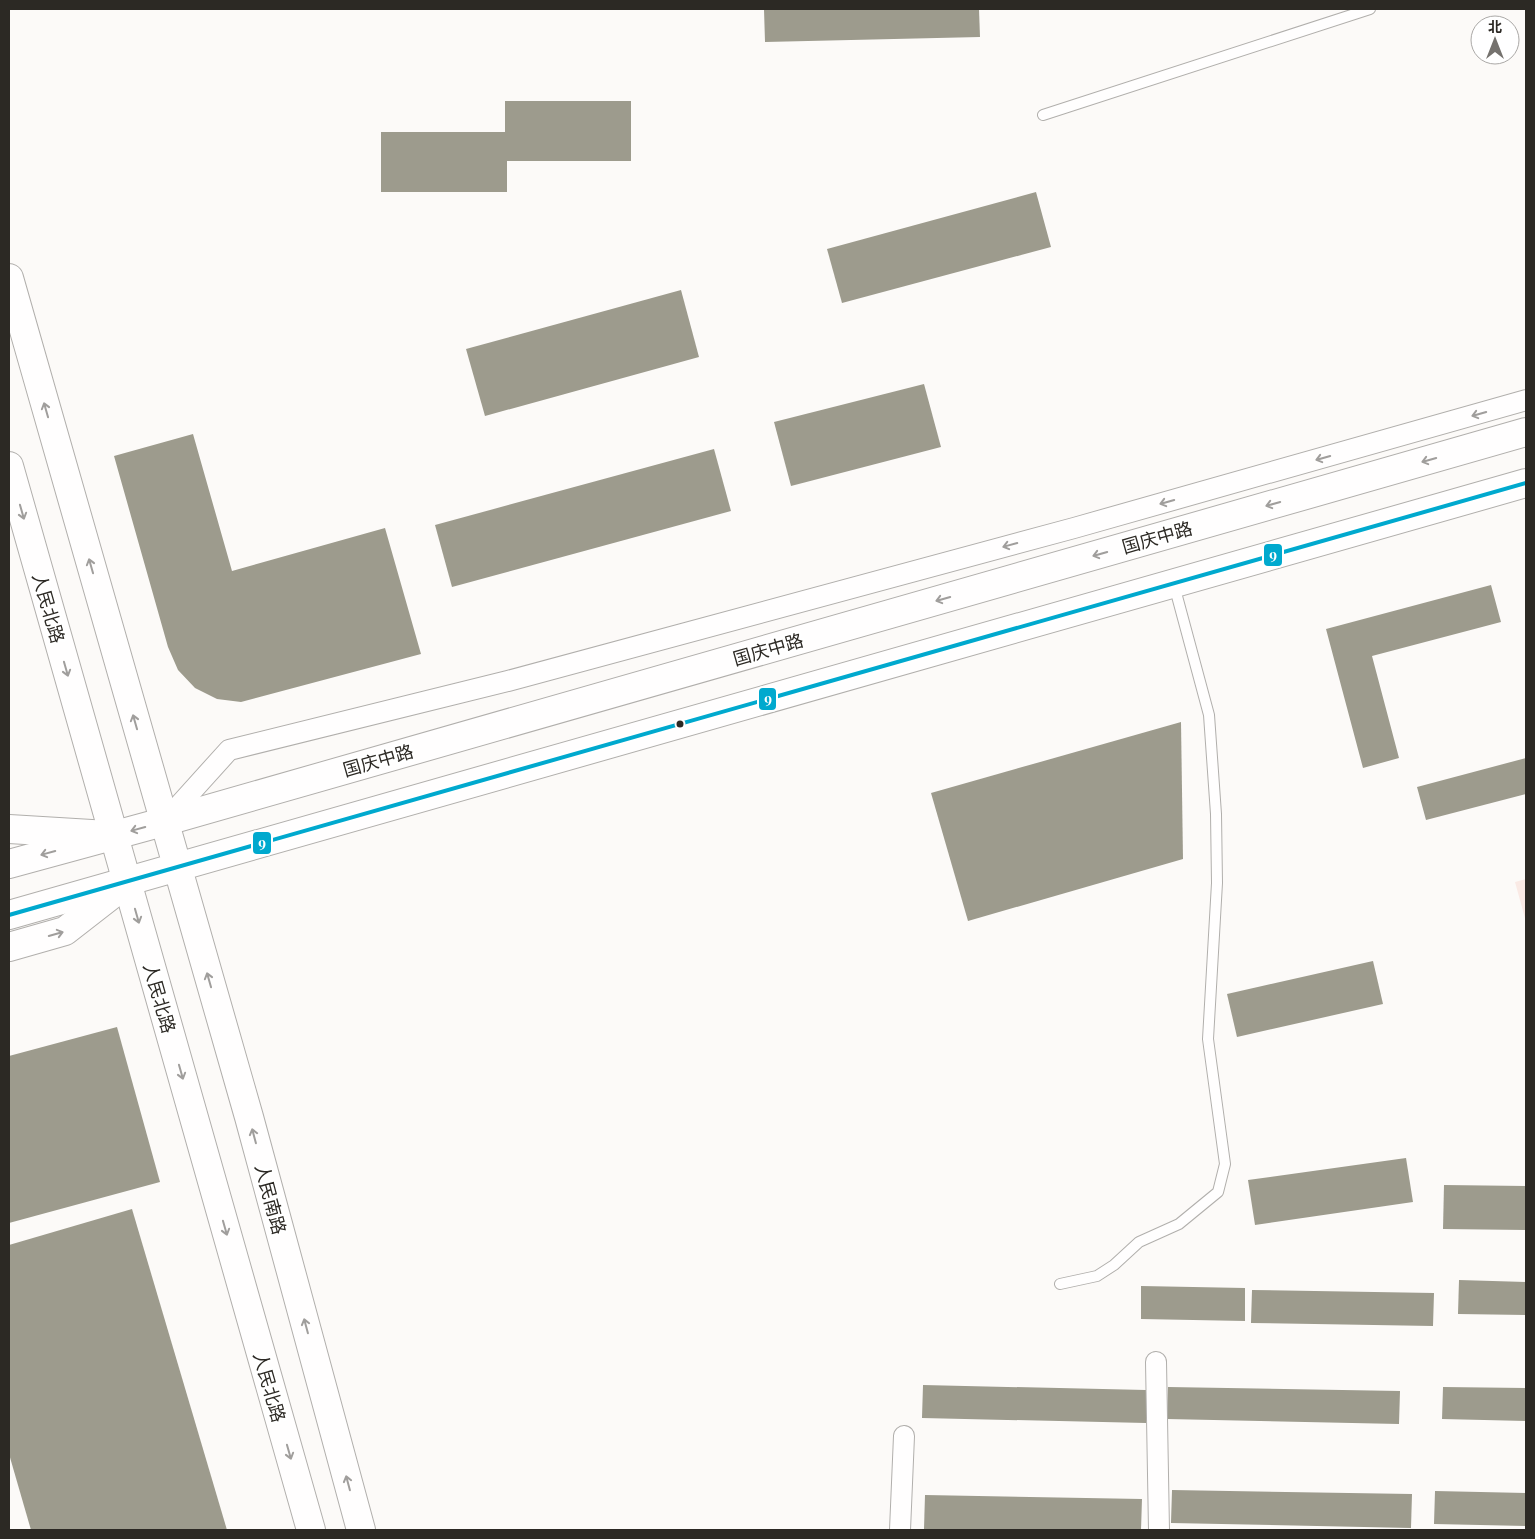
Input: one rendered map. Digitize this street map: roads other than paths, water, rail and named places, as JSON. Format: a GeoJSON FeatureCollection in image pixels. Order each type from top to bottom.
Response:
{"type":"FeatureCollection","features":[{"type":"Feature","properties":{"kind":"main road"},"geometry":{"type":"LineString","coordinates":[[9,278],[177,869]]}},
{"type":"Feature","properties":{"kind":"main road","name":"国庆中路"},"geometry":{"type":"LineString","coordinates":[[9,864],[163,822],[1526,432]]}},
{"type":"Feature","properties":{"kind":"main road","name":"人民北路"},"geometry":{"type":"LineString","coordinates":[[9,466],[112,836],[128,882],[311,1530]]}},
{"type":"Feature","properties":{"kind":"main road"},"geometry":{"type":"LineString","coordinates":[[9,915],[177,869],[1526,483]]}},
{"type":"Feature","properties":{"kind":"main road"},"geometry":{"type":"LineString","coordinates":[[9,829],[112,836]]}},
{"type":"Feature","properties":{"kind":"main road","name":"人民南路"},"geometry":{"type":"LineString","coordinates":[[177,869],[249,1117],[361,1530]]}},
{"type":"Feature","properties":{"kind":"main road"},"geometry":{"type":"LineString","coordinates":[[9,947],[65,931],[128,882]]}},
{"type":"Feature","properties":{"kind":"street"},"geometry":{"type":"LineString","coordinates":[[163,822],[229,750],[537,673],[1074,528],[1526,400]]}},
{"type":"Feature","properties":{"kind":"street"},"geometry":{"type":"LineString","coordinates":[[1156,1362],[1159,1530]]}},
{"type":"Feature","properties":{"kind":"street"},"geometry":{"type":"LineString","coordinates":[[900,1530],[904,1436]]}},
{"type":"Feature","properties":{"kind":"lane"},"geometry":{"type":"LineString","coordinates":[[1043,115],[1370,9]]}},
{"type":"Feature","properties":{"kind":"lane"},"geometry":{"type":"LineString","coordinates":[[1060,1284],[1097,1276],[1114,1265],[1139,1242],[1179,1224],[1218,1192],[1225,1164],[1208,1039],[1217,883],[1216,814],[1209,715],[1174,584]]}}]}
